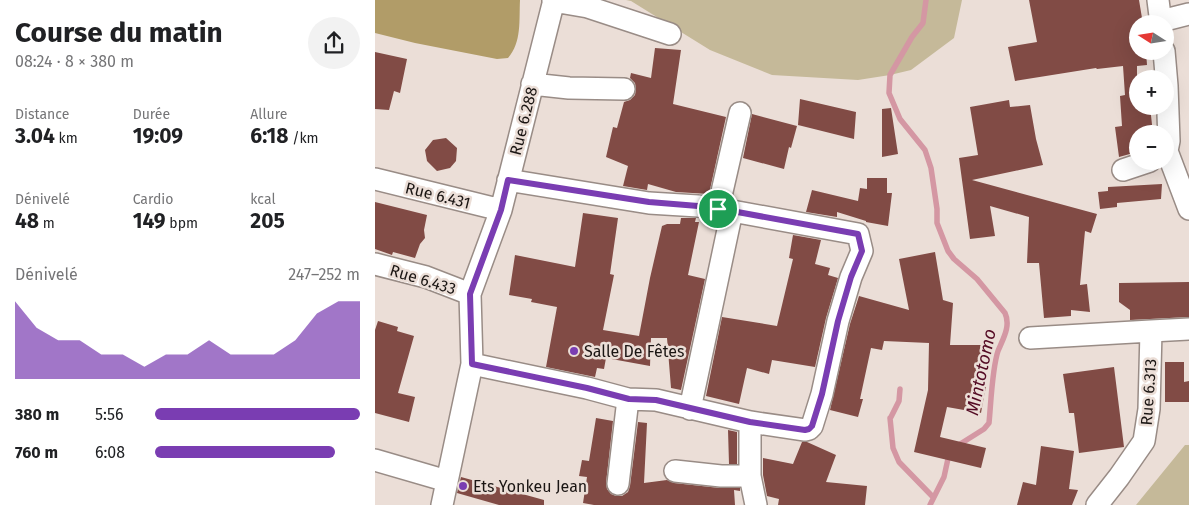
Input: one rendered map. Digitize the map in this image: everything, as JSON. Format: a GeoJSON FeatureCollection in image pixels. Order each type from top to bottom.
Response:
{"type":"FeatureCollection","features":[{"type":"Feature","properties":{"kind":"street"},"geometry":{"type":"LineString","coordinates":[[554,0],[588,7],[670,34]]}},
{"type":"Feature","properties":{"kind":"street","name":"Rue 6.288"},"geometry":{"type":"LineString","coordinates":[[442,505],[472,364],[470,294],[501,210],[554,0]]}},
{"type":"Feature","properties":{"kind":"street"},"geometry":{"type":"LineString","coordinates":[[1159,0],[1160,15]]}},
{"type":"Feature","properties":{"kind":"street"},"geometry":{"type":"LineString","coordinates":[[1174,18],[1189,14]]}},
{"type":"Feature","properties":{"kind":"street"},"geometry":{"type":"LineString","coordinates":[[1165,60],[1168,125]]}},
{"type":"Feature","properties":{"kind":"street"},"geometry":{"type":"LineString","coordinates":[[532,84],[569,88],[624,89]]}},
{"type":"Feature","properties":{"kind":"street"},"geometry":{"type":"LineString","coordinates":[[690,409],[740,113]]}},
{"type":"Feature","properties":{"kind":"street"},"geometry":{"type":"LineString","coordinates":[[1123,170],[1129,168]]}},
{"type":"Feature","properties":{"kind":"street"},"geometry":{"type":"LineString","coordinates":[[1169,170],[1189,209]]}},
{"type":"Feature","properties":{"kind":"street","name":"Rue 6.431"},"geometry":{"type":"LineString","coordinates":[[375,179],[501,210]]}},
{"type":"Feature","properties":{"kind":"street"},"geometry":{"type":"LineString","coordinates":[[472,364],[587,388],[629,399],[656,400],[750,422],[809,429],[812,426],[822,394],[838,321],[851,277],[862,251],[858,234],[725,210],[649,202],[508,180]]}},
{"type":"Feature","properties":{"kind":"street","name":"Rue 6.433"},"geometry":{"type":"LineString","coordinates":[[375,264],[426,278],[470,294]]}},
{"type":"Feature","properties":{"kind":"street"},"geometry":{"type":"LineString","coordinates":[[1030,338],[1189,329]]}},
{"type":"Feature","properties":{"kind":"street","name":"Rue 6.313"},"geometry":{"type":"LineString","coordinates":[[1097,505],[1119,478],[1144,441],[1149,409],[1151,331]]}},
{"type":"Feature","properties":{"kind":"street"},"geometry":{"type":"LineString","coordinates":[[618,484],[629,399]]}},
{"type":"Feature","properties":{"kind":"street"},"geometry":{"type":"LineString","coordinates":[[750,422],[750,476],[755,505]]}},
{"type":"Feature","properties":{"kind":"street"},"geometry":{"type":"LineString","coordinates":[[375,460],[447,481]]}},
{"type":"Feature","properties":{"kind":"street"},"geometry":{"type":"LineString","coordinates":[[675,470],[721,476],[750,476]]}},
{"type":"Feature","properties":{"kind":"shaded area"},"geometry":{"type":"Polygon","coordinates":[[[375,0],[520,0],[519,31],[516,45],[508,58],[497,59],[375,33],[375,0]]]}},
{"type":"Feature","properties":{"kind":"shaded area"},"geometry":{"type":"Polygon","coordinates":[[[626,0],[962,0],[954,38],[911,70],[858,80],[772,75],[710,50],[631,1],[626,0]]]}},
{"type":"Feature","properties":{"kind":"shaded area"},"geometry":{"type":"Polygon","coordinates":[[[1185,445],[1189,445],[1189,505],[1136,505],[1185,445]]]}},
{"type":"Feature","properties":{"kind":"building"},"geometry":{"type":"Polygon","coordinates":[[[1029,0],[1139,0],[1142,15],[1129,15],[1129,60],[1147,60],[1147,65],[1137,66],[1137,70],[1129,70],[1129,115],[1151,115],[1152,125],[1129,125],[1129,154],[1119,157],[1115,127],[1122,126],[1120,96],[1125,95],[1123,66],[1096,68],[1015,81],[1008,47],[1037,42],[1029,0]]]}},
{"type":"Feature","properties":{"kind":"building"},"geometry":{"type":"Polygon","coordinates":[[[655,48],[681,50],[673,104],[726,117],[709,194],[676,192],[648,184],[647,190],[623,186],[628,166],[606,157],[613,127],[617,128],[624,102],[630,100],[635,95],[635,83],[630,78],[631,73],[651,78],[655,48]]]}},
{"type":"Feature","properties":{"kind":"building"},"geometry":{"type":"Polygon","coordinates":[[[375,52],[407,59],[400,93],[394,91],[389,110],[375,109],[375,52]]]}},
{"type":"Feature","properties":{"kind":"building"},"geometry":{"type":"Polygon","coordinates":[[[800,99],[856,112],[854,139],[798,125],[800,99]]]}},
{"type":"Feature","properties":{"kind":"building"},"geometry":{"type":"Polygon","coordinates":[[[1009,100],[1010,107],[1030,105],[1043,165],[972,180],[1097,214],[1091,233],[1085,231],[1080,285],[1087,284],[1090,312],[1071,310],[1071,316],[1044,318],[1039,263],[1027,263],[1029,217],[990,206],[995,236],[970,239],[959,158],[978,155],[970,107],[1009,100]]]}},
{"type":"Feature","properties":{"kind":"building"},"geometry":{"type":"Polygon","coordinates":[[[891,108],[898,154],[882,157],[882,109],[891,108]]]}},
{"type":"Feature","properties":{"kind":"building"},"geometry":{"type":"Polygon","coordinates":[[[752,114],[797,126],[791,148],[789,147],[784,169],[743,158],[752,114]]]}},
{"type":"Feature","properties":{"kind":"building"},"geometry":{"type":"Polygon","coordinates":[[[446,138],[457,148],[456,161],[450,168],[437,171],[427,161],[425,150],[433,140],[446,138]]]}},
{"type":"Feature","properties":{"kind":"building"},"geometry":{"type":"Polygon","coordinates":[[[867,178],[887,178],[887,193],[892,193],[888,226],[866,222],[837,212],[837,217],[806,212],[812,190],[858,201],[860,188],[867,189],[867,178]]]}},
{"type":"Feature","properties":{"kind":"building"},"geometry":{"type":"Polygon","coordinates":[[[1162,184],[1161,199],[1117,203],[1117,207],[1100,209],[1098,192],[1108,191],[1108,187],[1162,184]]]}},
{"type":"Feature","properties":{"kind":"building"},"geometry":{"type":"Polygon","coordinates":[[[375,202],[427,215],[424,230],[425,238],[420,244],[415,258],[393,252],[392,255],[375,249],[375,202]]]}},
{"type":"Feature","properties":{"kind":"building"},"geometry":{"type":"Polygon","coordinates":[[[583,213],[618,218],[610,274],[614,275],[603,330],[639,336],[662,226],[680,224],[681,218],[696,218],[695,222],[699,222],[688,275],[705,279],[681,390],[671,388],[667,338],[651,338],[650,366],[606,358],[604,369],[597,368],[595,377],[546,367],[557,307],[531,302],[532,299],[509,295],[515,255],[575,267],[583,213]]]}},
{"type":"Feature","properties":{"kind":"building"},"geometry":{"type":"Polygon","coordinates":[[[793,235],[821,240],[815,264],[830,268],[828,275],[838,278],[826,318],[815,367],[772,360],[769,374],[747,368],[739,404],[706,396],[722,317],[777,326],[793,259],[789,258],[793,235]]]}},
{"type":"Feature","properties":{"kind":"building"},"geometry":{"type":"Polygon","coordinates":[[[935,252],[943,300],[953,303],[950,345],[986,345],[986,391],[981,413],[947,407],[940,437],[986,448],[981,468],[914,452],[928,390],[929,343],[884,341],[882,350],[871,348],[860,399],[863,399],[858,417],[830,410],[850,324],[859,296],[909,310],[899,259],[935,252]]]}},
{"type":"Feature","properties":{"kind":"building"},"geometry":{"type":"Polygon","coordinates":[[[1189,282],[1189,317],[1130,320],[1130,310],[1119,302],[1119,283],[1189,282]]]}},
{"type":"Feature","properties":{"kind":"building"},"geometry":{"type":"Polygon","coordinates":[[[378,321],[398,327],[397,331],[414,336],[398,393],[415,397],[409,422],[375,413],[375,330],[378,321]]]}},
{"type":"Feature","properties":{"kind":"building"},"geometry":{"type":"Polygon","coordinates":[[[1165,362],[1184,362],[1184,382],[1189,381],[1189,402],[1165,402],[1165,362]]]}},
{"type":"Feature","properties":{"kind":"building"},"geometry":{"type":"Polygon","coordinates":[[[1114,367],[1124,447],[1079,453],[1074,413],[1069,413],[1063,374],[1114,367]]]}},
{"type":"Feature","properties":{"kind":"building"},"geometry":{"type":"Polygon","coordinates":[[[596,418],[613,421],[606,483],[607,489],[611,494],[622,496],[628,492],[638,422],[647,423],[644,483],[667,480],[674,483],[720,488],[740,488],[740,491],[734,490],[735,505],[594,505],[583,503],[587,477],[579,476],[582,460],[589,461],[596,418]]]}},
{"type":"Feature","properties":{"kind":"building"},"geometry":{"type":"Polygon","coordinates":[[[728,430],[737,432],[737,464],[729,464],[728,430]]]}},
{"type":"Feature","properties":{"kind":"building"},"geometry":{"type":"Polygon","coordinates":[[[802,442],[807,442],[836,455],[826,482],[867,486],[865,505],[778,505],[779,499],[767,496],[763,475],[763,458],[793,464],[802,442]]]}},
{"type":"Feature","properties":{"kind":"building"},"geometry":{"type":"Polygon","coordinates":[[[1041,446],[1074,451],[1069,489],[1078,490],[1072,505],[1017,505],[1023,482],[1036,485],[1041,446]]]}},
{"type":"Feature","properties":{"kind":"building"},"geometry":{"type":"Polygon","coordinates":[[[461,477],[544,500],[544,505],[499,505],[457,493],[461,477]]]}},
{"type":"Feature","properties":{"kind":"waterway","name":"Mintotomo"},"geometry":{"type":"LineString","coordinates":[[926,0],[923,23],[912,37],[890,75],[889,93],[900,119],[925,150],[931,168],[937,209],[937,223],[948,251],[954,259],[977,279],[1007,318],[1006,332],[994,367],[989,423],[984,429],[957,446]]}},
{"type":"Feature","properties":{"kind":"waterway"},"geometry":{"type":"LineString","coordinates":[[891,417],[899,401],[900,389]]}},
{"type":"Feature","properties":{"kind":"waterway"},"geometry":{"type":"LineString","coordinates":[[890,418],[893,448],[899,462],[932,496]]}},
{"type":"Feature","properties":{"kind":"waterway","name":"Mintotomo"},"geometry":{"type":"LineString","coordinates":[[930,505],[944,477],[949,454]]}},
{"type":"Feature","properties":{"kind":"place","name":"Salle De Fêtes"},"geometry":{"type":"Point","coordinates":[574,351]}},
{"type":"Feature","properties":{"kind":"place","name":"Ets Yonkeu Jean"},"geometry":{"type":"Point","coordinates":[463,486]}},
{"type":"Feature","properties":{"kind":"route"},"geometry":{"type":"LineString","coordinates":[[508,180],[649,202],[718,209],[858,234],[862,251],[851,277],[838,321],[822,394],[812,426],[809,429],[750,422],[656,400],[629,399],[587,388],[472,364],[470,294],[501,210],[508,180]]}}]}
